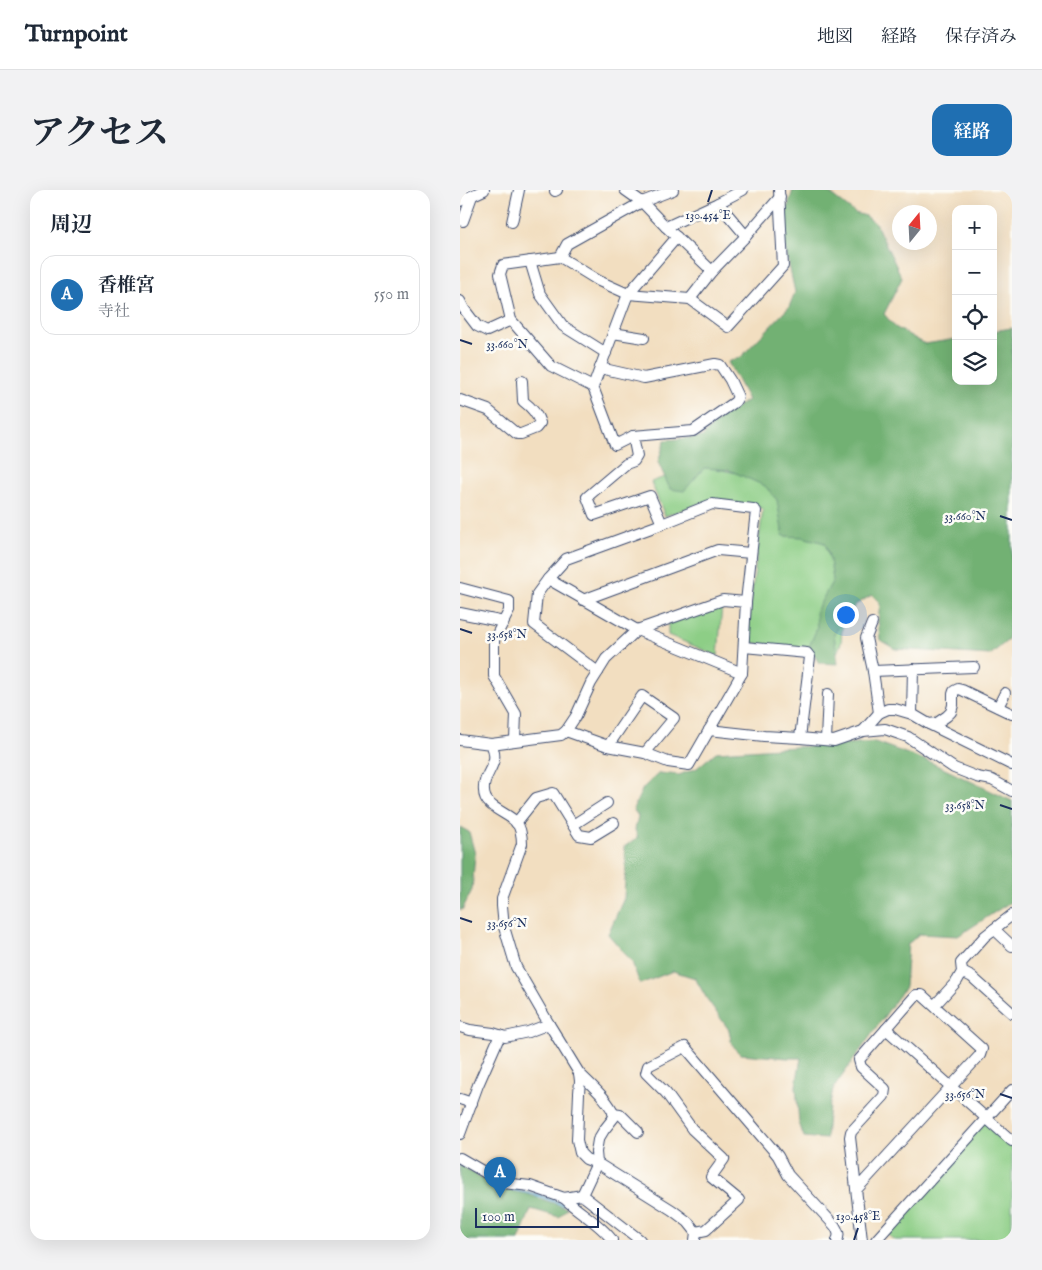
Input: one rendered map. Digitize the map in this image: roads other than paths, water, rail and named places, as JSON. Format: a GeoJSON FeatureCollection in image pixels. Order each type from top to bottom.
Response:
{"type":"FeatureCollection","features":[{"type":"Feature","properties":{"kind":"street"},"geometry":{"type":"LineString","coordinates":[[460,201],[484,190]]}},
{"type":"Feature","properties":{"kind":"street"},"geometry":{"type":"LineString","coordinates":[[512,222],[519,190]]}},
{"type":"Feature","properties":{"kind":"street"},"geometry":{"type":"LineString","coordinates":[[625,190],[642,202],[676,238],[712,270]]}},
{"type":"Feature","properties":{"kind":"street"},"geometry":{"type":"LineString","coordinates":[[560,257],[566,244],[642,202],[673,190]]}},
{"type":"Feature","properties":{"kind":"street"},"geometry":{"type":"LineString","coordinates":[[666,228],[743,190]]}},
{"type":"Feature","properties":{"kind":"street"},"geometry":{"type":"LineString","coordinates":[[690,298],[712,270],[746,236],[780,193]]}},
{"type":"Feature","properties":{"kind":"street"},"geometry":{"type":"LineString","coordinates":[[593,387],[551,366],[511,320],[500,274],[503,264],[560,257],[599,281],[628,294],[690,298],[728,328],[783,266],[780,193]]}},
{"type":"Feature","properties":{"kind":"street"},"geometry":{"type":"LineString","coordinates":[[463,221],[472,196]]}},
{"type":"Feature","properties":{"kind":"street"},"geometry":{"type":"LineString","coordinates":[[718,203],[746,236]]}},
{"type":"Feature","properties":{"kind":"street"},"geometry":{"type":"LineString","coordinates":[[600,368],[644,378],[715,364],[720,365],[738,397],[735,402],[693,431],[633,436],[615,444],[593,387],[600,368],[606,353],[613,333],[628,294],[676,238]]}},
{"type":"Feature","properties":{"kind":"street"},"geometry":{"type":"LineString","coordinates":[[530,261],[540,294],[563,326],[606,353]]}},
{"type":"Feature","properties":{"kind":"street"},"geometry":{"type":"LineString","coordinates":[[460,301],[477,326],[487,331],[511,320]]}},
{"type":"Feature","properties":{"kind":"street"},"geometry":{"type":"LineString","coordinates":[[613,333],[644,338]]}},
{"type":"Feature","properties":{"kind":"street"},"geometry":{"type":"LineString","coordinates":[[460,400],[488,410],[512,431],[522,434],[536,428],[540,423],[533,409],[523,401],[522,381]]}},
{"type":"Feature","properties":{"kind":"street"},"geometry":{"type":"LineString","coordinates":[[633,436],[638,456],[587,497],[594,515],[650,496],[662,524]]}},
{"type":"Feature","properties":{"kind":"street"},"geometry":{"type":"LineString","coordinates":[[566,731],[608,746],[645,753],[668,762],[688,765],[742,673],[746,602],[756,512],[754,509],[712,504],[566,559],[548,579],[538,594],[534,624],[598,672]]}},
{"type":"Feature","properties":{"kind":"street"},"geometry":{"type":"LineString","coordinates":[[583,600],[718,550],[751,554]]}},
{"type":"Feature","properties":{"kind":"street"},"geometry":{"type":"LineString","coordinates":[[548,579],[637,630],[742,673]]}},
{"type":"Feature","properties":{"kind":"street"},"geometry":{"type":"LineString","coordinates":[[460,588],[509,601],[509,611],[494,640],[494,676],[516,714],[515,740]]}},
{"type":"Feature","properties":{"kind":"street"},"geometry":{"type":"LineString","coordinates":[[460,740],[491,744],[561,735],[576,716],[590,683],[606,658],[637,630],[723,600],[746,602]]}},
{"type":"Feature","properties":{"kind":"street"},"geometry":{"type":"LineString","coordinates":[[460,613],[504,622]]}},
{"type":"Feature","properties":{"kind":"street"},"geometry":{"type":"LineString","coordinates":[[872,623],[866,638],[879,713]]}},
{"type":"Feature","properties":{"kind":"street"},"geometry":{"type":"LineString","coordinates":[[744,647],[807,654],[810,657],[800,738]]}},
{"type":"Feature","properties":{"kind":"street"},"geometry":{"type":"LineString","coordinates":[[873,671],[974,667]]}},
{"type":"Feature","properties":{"kind":"street"},"geometry":{"type":"LineString","coordinates":[[912,714],[913,669]]}},
{"type":"Feature","properties":{"kind":"street"},"geometry":{"type":"LineString","coordinates":[[929,724],[937,723],[951,712],[953,694],[954,691],[958,690],[962,690],[1012,714]]}},
{"type":"Feature","properties":{"kind":"street"},"geometry":{"type":"LineString","coordinates":[[998,707],[1005,693]]}},
{"type":"Feature","properties":{"kind":"street"},"geometry":{"type":"LineString","coordinates":[[826,740],[828,694]]}},
{"type":"Feature","properties":{"kind":"street"},"geometry":{"type":"LineString","coordinates":[[608,746],[642,696],[674,718],[645,753]]}},
{"type":"Feature","properties":{"kind":"street"},"geometry":{"type":"LineString","coordinates":[[863,731],[879,713],[888,709],[895,709],[912,714],[1012,765]]}},
{"type":"Feature","properties":{"kind":"street"},"geometry":{"type":"LineString","coordinates":[[709,730],[834,741],[863,731],[886,729],[908,737],[954,768],[977,777],[992,780],[1012,791]]}},
{"type":"Feature","properties":{"kind":"street"},"geometry":{"type":"LineString","coordinates":[[491,744],[495,752],[495,759],[484,783],[486,800],[516,823],[522,835],[522,844],[502,899],[504,927],[516,967],[548,1024],[580,1073],[596,1090],[615,1116],[598,1140],[596,1163],[582,1195]]}},
{"type":"Feature","properties":{"kind":"street"},"geometry":{"type":"LineString","coordinates":[[516,823],[536,798],[553,794],[579,835],[591,838],[614,823]]}},
{"type":"Feature","properties":{"kind":"street"},"geometry":{"type":"LineString","coordinates":[[573,825],[607,803]]}},
{"type":"Feature","properties":{"kind":"street"},"geometry":{"type":"LineString","coordinates":[[935,1005],[957,981],[962,972],[961,963],[985,936],[1012,916]]}},
{"type":"Feature","properties":{"kind":"street"},"geometry":{"type":"LineString","coordinates":[[994,930],[1012,946]]}},
{"type":"Feature","properties":{"kind":"street"},"geometry":{"type":"LineString","coordinates":[[962,972],[972,977],[1012,1013]]}},
{"type":"Feature","properties":{"kind":"street"},"geometry":{"type":"LineString","coordinates":[[856,1190],[951,1087],[980,1054],[982,1049],[922,995],[916,995],[859,1060],[861,1067],[886,1090],[884,1096],[851,1132],[850,1137],[856,1190],[862,1240]]}},
{"type":"Feature","properties":{"kind":"street"},"geometry":{"type":"LineString","coordinates":[[460,1027],[505,1037],[528,1032],[548,1024]]}},
{"type":"Feature","properties":{"kind":"street"},"geometry":{"type":"LineString","coordinates":[[886,1028],[1012,1141]]}},
{"type":"Feature","properties":{"kind":"street"},"geometry":{"type":"LineString","coordinates":[[460,1134],[500,1035]]}},
{"type":"Feature","properties":{"kind":"street"},"geometry":{"type":"LineString","coordinates":[[580,1073],[577,1140],[580,1153],[586,1159],[596,1163],[672,1210],[688,1222],[695,1236],[706,1230],[739,1200],[712,1177],[724,1159],[692,1129],[666,1093],[646,1073],[648,1066],[685,1047],[774,1151],[788,1175],[835,1226],[838,1230],[837,1240]]}},
{"type":"Feature","properties":{"kind":"street"},"geometry":{"type":"LineString","coordinates":[[876,1240],[984,1116],[1012,1090]]}},
{"type":"Feature","properties":{"kind":"street"},"geometry":{"type":"LineString","coordinates":[[460,1099],[472,1102]]}},
{"type":"Feature","properties":{"kind":"street"},"geometry":{"type":"LineString","coordinates":[[613,1113],[620,1114],[638,1132]]}},
{"type":"Feature","properties":{"kind":"street"},"geometry":{"type":"LineString","coordinates":[[460,1158],[504,1182],[530,1186],[564,1198],[582,1195],[640,1240]]}},
{"type":"Feature","properties":{"kind":"street"},"geometry":{"type":"LineString","coordinates":[[564,1198],[572,1207],[607,1232],[612,1240]]}},
{"type":"Feature","properties":{"kind":"waterway"},"geometry":{"type":"LineString","coordinates":[[508,1188],[535,1194],[562,1204],[565,1203]]}},
{"type":"Feature","properties":{"kind":"place","name":"香椎宮"},"geometry":{"type":"Point","coordinates":[500,1198]}}]}
